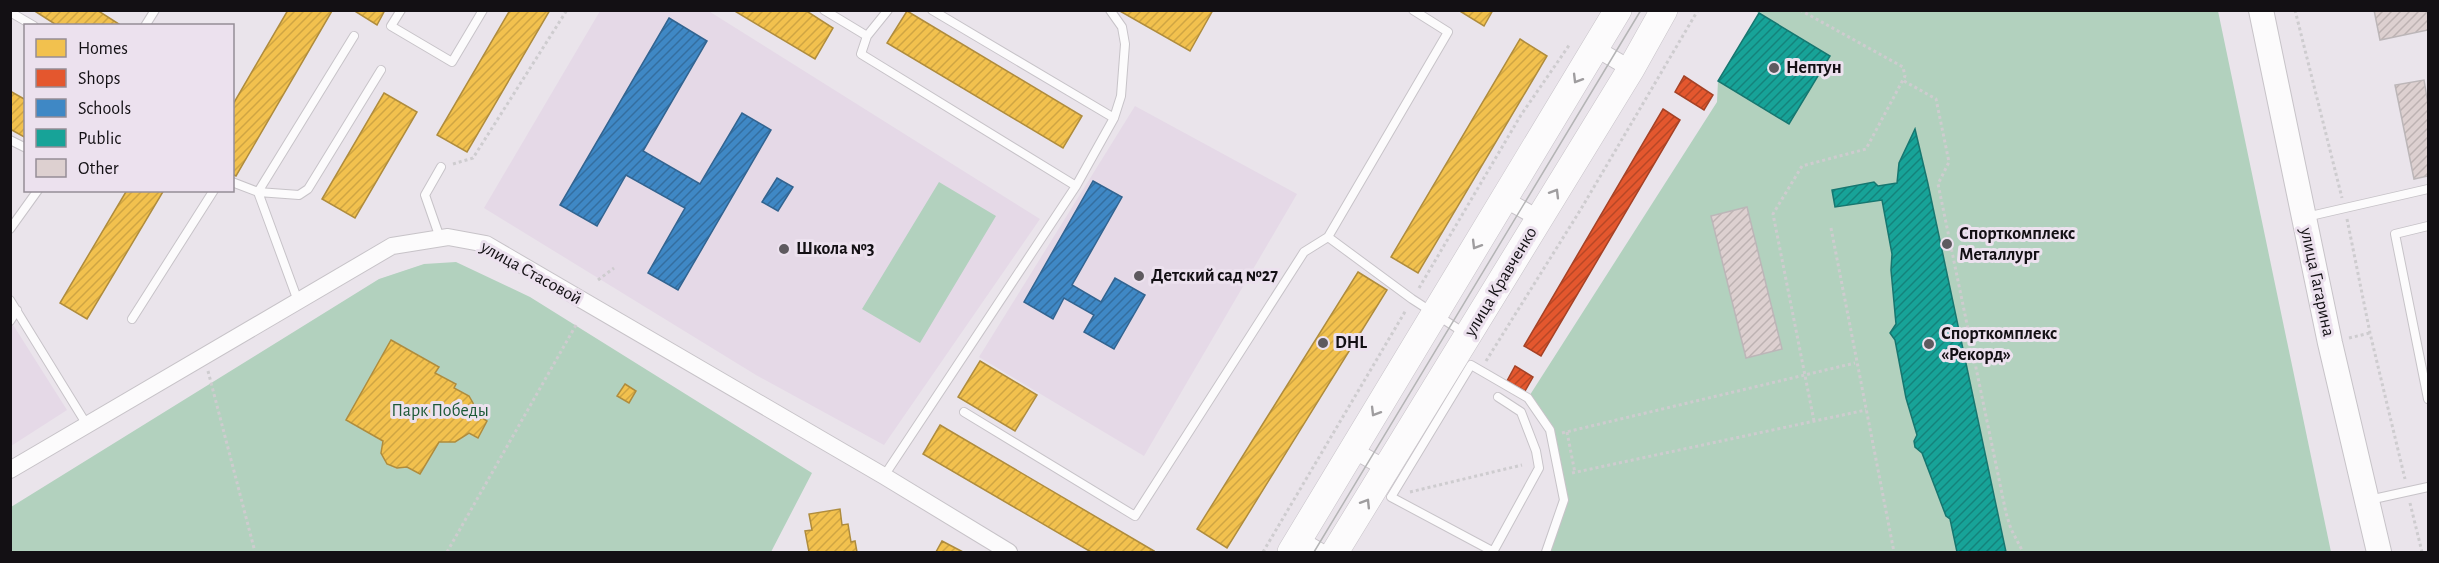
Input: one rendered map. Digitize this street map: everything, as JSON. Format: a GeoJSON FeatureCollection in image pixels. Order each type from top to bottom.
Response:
{"type":"FeatureCollection","features":[{"type":"Feature","properties":{"kind":"main road"},"geometry":{"type":"LineString","coordinates":[[1303,548],[1353,450],[1504,199],[1584,44],[1618,10]]}},
{"type":"Feature","properties":{"kind":"main road","name":"улица Кравченко"},"geometry":{"type":"LineString","coordinates":[[1335,552],[1540,219],[1664,10]]}},
{"type":"Feature","properties":{"kind":"main road","name":"улица Гагарина"},"geometry":{"type":"LineString","coordinates":[[2261,10],[2304,217],[2379,552]]}},
{"type":"Feature","properties":{"kind":"street"},"geometry":{"type":"LineString","coordinates":[[1584,44],[1631,69]]}},
{"type":"Feature","properties":{"kind":"street"},"geometry":{"type":"LineString","coordinates":[[1504,199],[1540,219]]}},
{"type":"Feature","properties":{"kind":"street","name":"улица Стасовой"},"geometry":{"type":"LineString","coordinates":[[10,470],[392,246],[448,237],[486,244],[884,476],[1007,552]]}},
{"type":"Feature","properties":{"kind":"street"},"geometry":{"type":"LineString","coordinates":[[1353,450],[1387,469]]}},
{"type":"Feature","properties":{"kind":"lane"},"geometry":{"type":"LineString","coordinates":[[146,24],[155,10]]}},
{"type":"Feature","properties":{"kind":"lane"},"geometry":{"type":"LineString","coordinates":[[401,10],[391,26],[452,62],[483,10]]}},
{"type":"Feature","properties":{"kind":"lane"},"geometry":{"type":"LineString","coordinates":[[824,10],[867,36]]}},
{"type":"Feature","properties":{"kind":"lane"},"geometry":{"type":"LineString","coordinates":[[888,10],[867,36],[861,54],[1076,186]]}},
{"type":"Feature","properties":{"kind":"lane"},"geometry":{"type":"LineString","coordinates":[[932,10],[1114,118]]}},
{"type":"Feature","properties":{"kind":"lane"},"geometry":{"type":"LineString","coordinates":[[884,476],[1076,186],[1114,118],[1121,96],[1125,44],[1122,27],[1110,10]]}},
{"type":"Feature","properties":{"kind":"lane"},"geometry":{"type":"LineString","coordinates":[[964,412],[1136,516],[1304,252],[1328,237],[1448,32],[1413,10]]}},
{"type":"Feature","properties":{"kind":"lane"},"geometry":{"type":"LineString","coordinates":[[10,12],[31,24]]}},
{"type":"Feature","properties":{"kind":"lane"},"geometry":{"type":"LineString","coordinates":[[258,192],[354,36]]}},
{"type":"Feature","properties":{"kind":"lane"},"geometry":{"type":"LineString","coordinates":[[234,183],[258,192],[299,195],[308,189],[381,70]]}},
{"type":"Feature","properties":{"kind":"lane"},"geometry":{"type":"LineString","coordinates":[[10,140],[24,147]]}},
{"type":"Feature","properties":{"kind":"lane"},"geometry":{"type":"LineString","coordinates":[[440,238],[425,195],[441,167]]}},
{"type":"Feature","properties":{"kind":"lane"},"geometry":{"type":"LineString","coordinates":[[2304,217],[2428,189]]}},
{"type":"Feature","properties":{"kind":"lane"},"geometry":{"type":"LineString","coordinates":[[10,229],[37,192]]}},
{"type":"Feature","properties":{"kind":"lane"},"geometry":{"type":"LineString","coordinates":[[132,319],[213,192]]}},
{"type":"Feature","properties":{"kind":"lane"},"geometry":{"type":"LineString","coordinates":[[258,192],[298,302]]}},
{"type":"Feature","properties":{"kind":"lane"},"geometry":{"type":"LineString","coordinates":[[2428,226],[2395,234],[2428,399]]}},
{"type":"Feature","properties":{"kind":"lane"},"geometry":{"type":"LineString","coordinates":[[1328,237],[1412,299],[1468,336]]}},
{"type":"Feature","properties":{"kind":"lane"},"geometry":{"type":"LineString","coordinates":[[10,300],[87,425]]}},
{"type":"Feature","properties":{"kind":"lane"},"geometry":{"type":"LineString","coordinates":[[10,321],[17,310]]}},
{"type":"Feature","properties":{"kind":"lane"},"geometry":{"type":"LineString","coordinates":[[1498,397],[1521,412],[1536,450],[1539,468],[1493,552],[1390,497],[1471,365],[1528,398],[1552,435],[1564,500],[1546,552]]}},
{"type":"Feature","properties":{"kind":"lane"},"geometry":{"type":"LineString","coordinates":[[2366,501],[2428,487]]}},
{"type":"Feature","properties":{"kind":"path"},"geometry":{"type":"LineString","coordinates":[[441,167],[473,158],[567,10]]}},
{"type":"Feature","properties":{"kind":"path"},"geometry":{"type":"LineString","coordinates":[[1480,370],[1581,209],[1698,10]]}},
{"type":"Feature","properties":{"kind":"path"},"geometry":{"type":"LineString","coordinates":[[1800,10],[1902,67],[1905,76],[1866,149],[1802,166],[1773,214],[1814,421]]}},
{"type":"Feature","properties":{"kind":"path"},"geometry":{"type":"LineString","coordinates":[[2295,10],[2345,209],[2370,333],[2422,552]]}},
{"type":"Feature","properties":{"kind":"path"},"geometry":{"type":"LineString","coordinates":[[1263,552],[1521,115],[1584,44]]}},
{"type":"Feature","properties":{"kind":"path"},"geometry":{"type":"LineString","coordinates":[[1903,80],[1936,99],[1949,162],[1938,184],[2006,513],[2011,529],[2023,552]]}},
{"type":"Feature","properties":{"kind":"path"},"geometry":{"type":"LineString","coordinates":[[1831,228],[1894,552]]}},
{"type":"Feature","properties":{"kind":"path"},"geometry":{"type":"LineString","coordinates":[[598,280],[614,268]]}},
{"type":"Feature","properties":{"kind":"path"},"geometry":{"type":"LineString","coordinates":[[447,552],[576,325]]}},
{"type":"Feature","properties":{"kind":"path"},"geometry":{"type":"LineString","coordinates":[[204,356],[255,552]]}},
{"type":"Feature","properties":{"kind":"path"},"geometry":{"type":"LineString","coordinates":[[1552,435],[1856,363]]}},
{"type":"Feature","properties":{"kind":"path"},"geometry":{"type":"LineString","coordinates":[[1559,471],[1575,473],[1866,410]]}},
{"type":"Feature","properties":{"kind":"path"},"geometry":{"type":"LineString","coordinates":[[1567,432],[1575,473]]}},
{"type":"Feature","properties":{"kind":"path"},"geometry":{"type":"LineString","coordinates":[[1522,465],[1536,450]]}},
{"type":"Feature","properties":{"kind":"path"},"geometry":{"type":"LineString","coordinates":[[1390,497],[1522,465],[1539,468]]}},
{"type":"Feature","properties":{"kind":"shaded area","name":"Школа №3"},"geometry":{"type":"Polygon","coordinates":[[[707,10],[1040,219],[884,445],[756,375],[484,208],[600,11],[707,10]]]}},
{"type":"Feature","properties":{"kind":"shaded area","name":"Детский сад №27"},"geometry":{"type":"Polygon","coordinates":[[[1135,106],[1297,194],[1144,456],[979,357],[1135,106]]]}},
{"type":"Feature","properties":{"kind":"shaded area"},"geometry":{"type":"Polygon","coordinates":[[[10,320],[67,410],[11,446],[10,446],[10,320]]]}},
{"type":"Feature","properties":{"kind":"green space","name":"Спорткомплекс Металлург"},"geometry":{"type":"Polygon","coordinates":[[[1756,11],[2218,11],[2331,552],[1546,552],[1564,500],[1552,435],[1528,398],[1717,102],[1718,81],[1759,14],[1756,11]]]}},
{"type":"Feature","properties":{"kind":"green space"},"geometry":{"type":"Polygon","coordinates":[[[939,182],[996,216],[920,343],[862,309],[939,182]]]}},
{"type":"Feature","properties":{"kind":"green space","name":"Парк Победы"},"geometry":{"type":"Polygon","coordinates":[[[456,262],[530,297],[812,473],[771,552],[11,552],[11,507],[379,279],[424,264],[456,262]]]}},
{"type":"Feature","properties":{"kind":"building: Homes"},"geometry":{"type":"Polygon","coordinates":[[[33,10],[97,10],[119,24],[55,24],[33,10]]]}},
{"type":"Feature","properties":{"kind":"building: Homes"},"geometry":{"type":"Polygon","coordinates":[[[288,10],[332,11],[236,176],[234,175],[234,103],[288,10]]]}},
{"type":"Feature","properties":{"kind":"building: Homes"},"geometry":{"type":"Polygon","coordinates":[[[353,10],[385,10],[377,25],[353,10]]]}},
{"type":"Feature","properties":{"kind":"building: Homes"},"geometry":{"type":"Polygon","coordinates":[[[510,10],[550,10],[467,152],[437,135],[510,10]]]}},
{"type":"Feature","properties":{"kind":"building: Homes"},"geometry":{"type":"Polygon","coordinates":[[[733,10],[805,10],[833,28],[815,59],[733,10]]]}},
{"type":"Feature","properties":{"kind":"building: Homes"},"geometry":{"type":"Polygon","coordinates":[[[1118,10],[1213,10],[1190,51],[1118,10]]]}},
{"type":"Feature","properties":{"kind":"building: Homes"},"geometry":{"type":"Polygon","coordinates":[[[1458,10],[1493,10],[1484,26],[1458,10]]]}},
{"type":"Feature","properties":{"kind":"building: Homes"},"geometry":{"type":"Polygon","coordinates":[[[907,11],[1082,116],[1063,148],[887,43],[907,11]]]}},
{"type":"Feature","properties":{"kind":"building: Homes"},"geometry":{"type":"Polygon","coordinates":[[[1520,39],[1547,56],[1418,273],[1391,257],[1520,39]]]}},
{"type":"Feature","properties":{"kind":"building: Homes"},"geometry":{"type":"Polygon","coordinates":[[[10,91],[24,99],[24,137],[10,129],[10,91]]]}},
{"type":"Feature","properties":{"kind":"building: Homes"},"geometry":{"type":"Polygon","coordinates":[[[384,93],[417,112],[355,218],[322,199],[384,93]]]}},
{"type":"Feature","properties":{"kind":"building: Homes"},"geometry":{"type":"Polygon","coordinates":[[[126,192],[163,192],[87,319],[60,303],[126,192]]]}},
{"type":"Feature","properties":{"kind":"building: Homes"},"geometry":{"type":"Polygon","coordinates":[[[1358,272],[1387,290],[1227,548],[1197,529],[1358,272]]]}},
{"type":"Feature","properties":{"kind":"building: Homes"},"geometry":{"type":"Polygon","coordinates":[[[391,340],[439,367],[435,373],[456,384],[454,388],[469,396],[476,414],[487,421],[478,438],[469,433],[455,442],[439,442],[420,474],[407,467],[397,468],[387,464],[381,453],[383,441],[346,420],[391,340]]]}},
{"type":"Feature","properties":{"kind":"building: Homes"},"geometry":{"type":"Polygon","coordinates":[[[980,361],[1037,395],[1015,431],[958,397],[980,361]]]}},
{"type":"Feature","properties":{"kind":"building: Homes"},"geometry":{"type":"Polygon","coordinates":[[[625,384],[636,391],[629,403],[617,396],[625,384]]]}},
{"type":"Feature","properties":{"kind":"building: Homes"},"geometry":{"type":"Polygon","coordinates":[[[940,425],[1154,551],[1091,552],[923,454],[940,425]]]}},
{"type":"Feature","properties":{"kind":"building: Homes"},"geometry":{"type":"Polygon","coordinates":[[[840,509],[842,525],[848,524],[851,542],[855,541],[857,552],[809,552],[805,531],[812,530],[809,514],[840,509]]]}},
{"type":"Feature","properties":{"kind":"building: Homes"},"geometry":{"type":"Polygon","coordinates":[[[942,541],[963,552],[936,552],[942,541]]]}},
{"type":"Feature","properties":{"kind":"building: Shops"},"geometry":{"type":"Polygon","coordinates":[[[1684,76],[1713,95],[1704,110],[1675,92],[1684,76]]]}},
{"type":"Feature","properties":{"kind":"building: Shops"},"geometry":{"type":"Polygon","coordinates":[[[1663,109],[1680,120],[1541,356],[1524,346],[1663,109]]]}},
{"type":"Feature","properties":{"kind":"building: Shops"},"geometry":{"type":"Polygon","coordinates":[[[1515,366],[1533,377],[1525,391],[1507,381],[1515,366]]]}},
{"type":"Feature","properties":{"kind":"building: Schools"},"geometry":{"type":"Polygon","coordinates":[[[669,18],[707,41],[643,151],[700,184],[742,113],[771,130],[678,290],[648,273],[685,208],[626,175],[597,226],[560,205],[669,18]]]}},
{"type":"Feature","properties":{"kind":"building: Schools"},"geometry":{"type":"Polygon","coordinates":[[[777,178],[793,187],[778,211],[762,202],[777,178]]]}},
{"type":"Feature","properties":{"kind":"building: Schools"},"geometry":{"type":"Polygon","coordinates":[[[1093,181],[1122,197],[1072,285],[1101,302],[1115,278],[1145,295],[1114,349],[1084,332],[1094,315],[1064,298],[1053,319],[1024,302],[1093,181]]]}},
{"type":"Feature","properties":{"kind":"building: Public","name":"Нептун"},"geometry":{"type":"Polygon","coordinates":[[[1759,13],[1830,56],[1789,124],[1718,81],[1759,13]]]}},
{"type":"Feature","properties":{"kind":"building: Public","name":"Спорткомплекс «Рекорд»"},"geometry":{"type":"Polygon","coordinates":[[[1915,129],[2006,552],[1957,552],[1950,519],[1946,516],[1922,453],[1915,447],[1914,441],[1917,435],[1906,398],[1895,340],[1890,333],[1896,324],[1891,270],[1892,254],[1882,200],[1835,207],[1832,190],[1874,182],[1878,186],[1897,183],[1899,163],[1915,129]]]}},
{"type":"Feature","properties":{"kind":"building: Other"},"geometry":{"type":"Polygon","coordinates":[[[2374,10],[2428,10],[2428,30],[2380,40],[2374,10]]]}},
{"type":"Feature","properties":{"kind":"building: Other"},"geometry":{"type":"Polygon","coordinates":[[[2424,80],[2428,104],[2428,176],[2414,179],[2395,85],[2424,80]]]}},
{"type":"Feature","properties":{"kind":"building: Other"},"geometry":{"type":"Polygon","coordinates":[[[1747,207],[1782,349],[1746,358],[1711,216],[1747,207]]]}},
{"type":"Feature","properties":{"kind":"tram line"},"geometry":{"type":"LineString","coordinates":[[1314,552],[1641,10]]}},
{"type":"Feature","properties":{"kind":"place","name":"Нептун"},"geometry":{"type":"Point","coordinates":[1774,68]}},
{"type":"Feature","properties":{"kind":"place","name":"Спорткомплекс Металлург"},"geometry":{"type":"Point","coordinates":[1947,244]}},
{"type":"Feature","properties":{"kind":"place","name":"Школа №3"},"geometry":{"type":"Point","coordinates":[784,249]}},
{"type":"Feature","properties":{"kind":"place","name":"Детский сад №27"},"geometry":{"type":"Point","coordinates":[1139,276]}},
{"type":"Feature","properties":{"kind":"place","name":"DHL"},"geometry":{"type":"Point","coordinates":[1323,343]}},
{"type":"Feature","properties":{"kind":"place","name":"Спорткомплекс «Рекорд»"},"geometry":{"type":"Point","coordinates":[1929,344]}}]}
